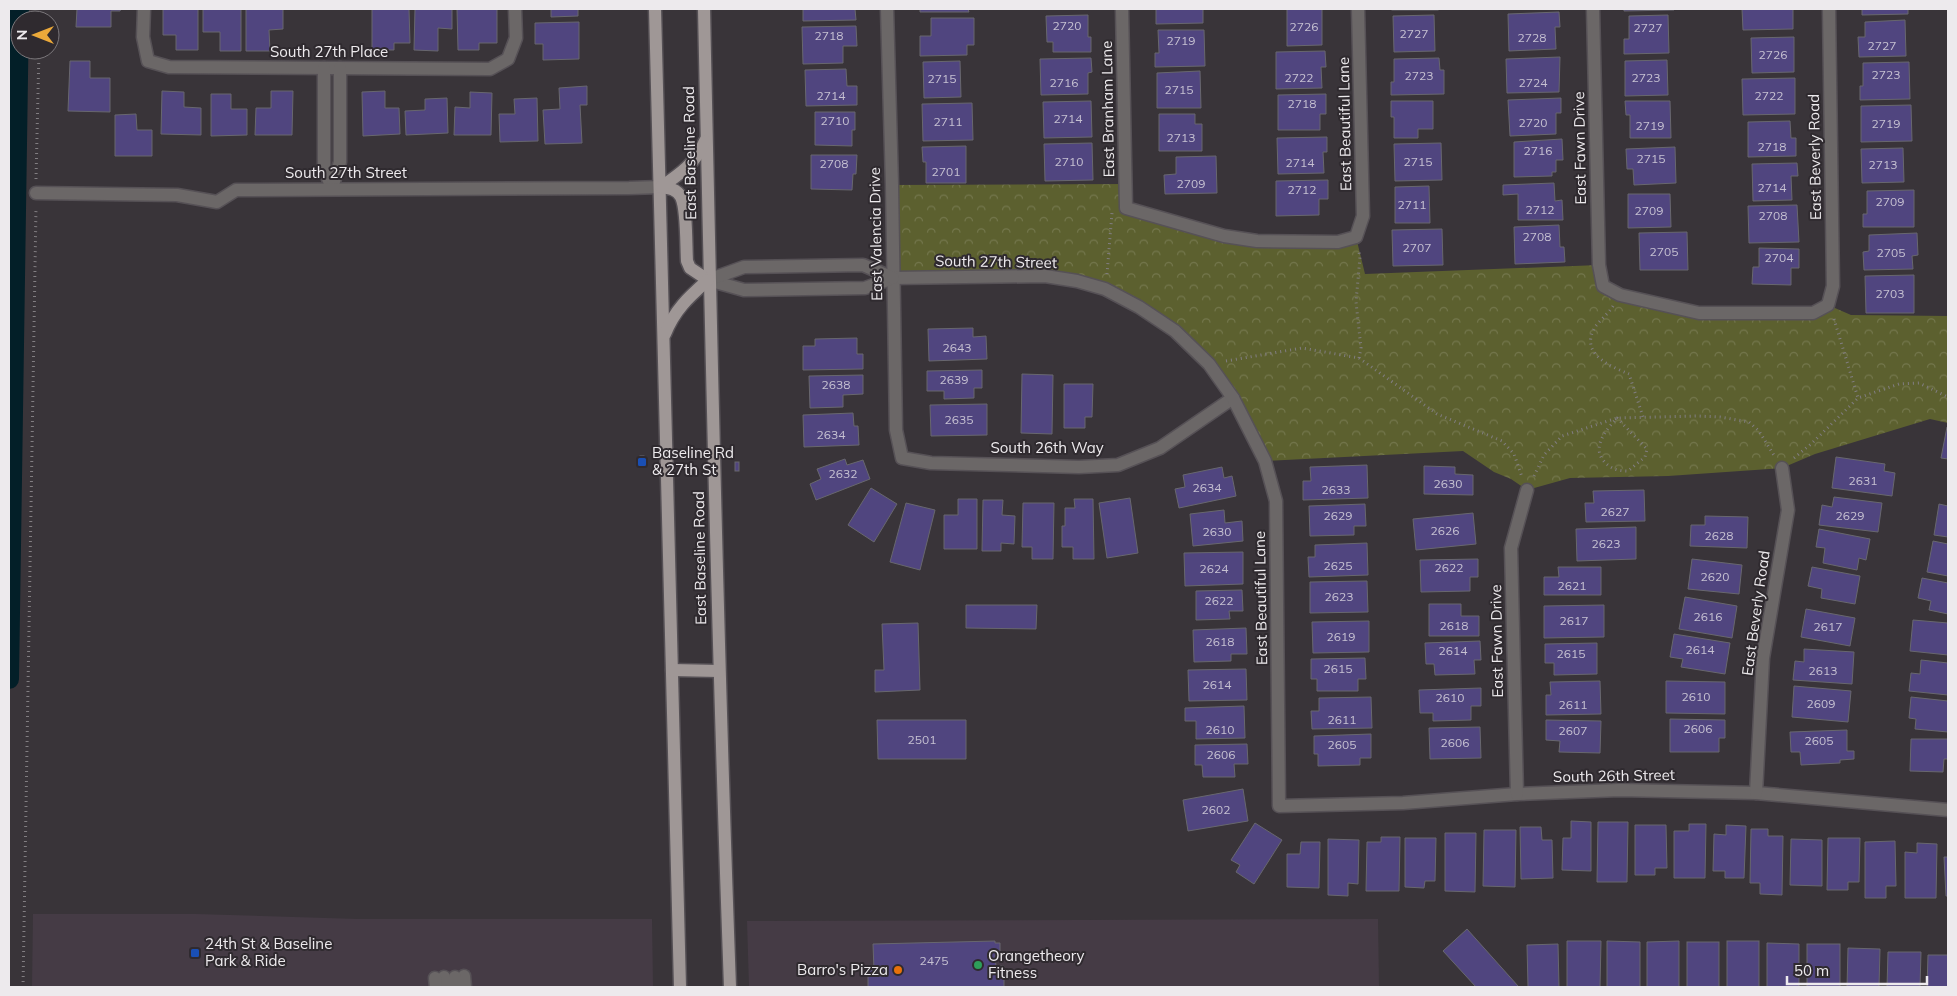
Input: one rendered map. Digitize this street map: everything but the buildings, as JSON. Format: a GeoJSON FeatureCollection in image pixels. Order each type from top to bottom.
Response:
{"type":"FeatureCollection","features":[{"type":"Feature","properties":{"kind":"main road","name":"East Baseline Road"},"geometry":{"type":"LineString","coordinates":[[655,9],[680,987]]}},
{"type":"Feature","properties":{"kind":"main road","name":"East Baseline Road"},"geometry":{"type":"LineString","coordinates":[[704,9],[708,280],[730,987]]}},
{"type":"Feature","properties":{"kind":"main road"},"geometry":{"type":"LineString","coordinates":[[661,187],[691,164],[700,154],[707,138]]}},
{"type":"Feature","properties":{"kind":"main road"},"geometry":{"type":"LineString","coordinates":[[661,187],[673,189],[681,197],[684,210],[687,260],[690,268],[708,280],[683,302],[671,320],[664,338]]}},
{"type":"Feature","properties":{"kind":"main road"},"geometry":{"type":"LineString","coordinates":[[672,670],[719,671]]}},
{"type":"Feature","properties":{"kind":"street","name":"South 27th Place"},"geometry":{"type":"LineString","coordinates":[[144,9],[143,37],[148,61],[170,67],[490,69],[508,59],[516,38],[516,9]]}},
{"type":"Feature","properties":{"kind":"street","name":"East Valencia Drive"},"geometry":{"type":"LineString","coordinates":[[887,9],[896,430],[902,458]]}},
{"type":"Feature","properties":{"kind":"street","name":"East Branham Lane"},"geometry":{"type":"LineString","coordinates":[[1122,9],[1126,208]]}},
{"type":"Feature","properties":{"kind":"street","name":"East Beautiful Lane"},"geometry":{"type":"LineString","coordinates":[[1356,237],[1363,216],[1358,9]]}},
{"type":"Feature","properties":{"kind":"street","name":"East Fawn Drive"},"geometry":{"type":"LineString","coordinates":[[1593,9],[1599,265],[1603,286],[1620,295]]}},
{"type":"Feature","properties":{"kind":"street","name":"East Beverly Road"},"geometry":{"type":"LineString","coordinates":[[1828,305],[1833,286],[1829,9]]}},
{"type":"Feature","properties":{"kind":"street"},"geometry":{"type":"LineString","coordinates":[[324,68],[324,169],[332,188]]}},
{"type":"Feature","properties":{"kind":"street"},"geometry":{"type":"LineString","coordinates":[[332,188],[340,162],[340,68]]}},
{"type":"Feature","properties":{"kind":"street"},"geometry":{"type":"LineString","coordinates":[[324,118],[341,118]]}},
{"type":"Feature","properties":{"kind":"street","name":"South 27th Street"},"geometry":{"type":"LineString","coordinates":[[36,193],[177,195],[217,202],[236,190],[661,187]]}},
{"type":"Feature","properties":{"kind":"street"},"geometry":{"type":"LineString","coordinates":[[1126,208],[1224,236],[1257,241],[1338,242],[1356,237]]}},
{"type":"Feature","properties":{"kind":"street","name":"South 27th Street"},"geometry":{"type":"LineString","coordinates":[[708,280],[744,267],[863,265],[893,278]]}},
{"type":"Feature","properties":{"kind":"street","name":"South 27th Street"},"geometry":{"type":"LineString","coordinates":[[708,280],[744,290],[865,288],[893,278],[1045,276],[1077,281],[1105,289],[1139,307],[1175,331],[1209,364],[1233,398]]}},
{"type":"Feature","properties":{"kind":"street"},"geometry":{"type":"LineString","coordinates":[[1620,295],[1699,313],[1813,313],[1828,305]]}},
{"type":"Feature","properties":{"kind":"street","name":"East Beautiful Lane"},"geometry":{"type":"LineString","coordinates":[[1233,398],[1266,461],[1276,500],[1280,806]]}},
{"type":"Feature","properties":{"kind":"street","name":"South 26th Way"},"geometry":{"type":"LineString","coordinates":[[902,458],[941,463],[1079,467],[1118,465],[1160,448],[1233,398]]}},
{"type":"Feature","properties":{"kind":"street","name":"East Beverly Road"},"geometry":{"type":"LineString","coordinates":[[1756,793],[1763,658],[1788,510],[1782,468]]}},
{"type":"Feature","properties":{"kind":"street","name":"East Fawn Drive"},"geometry":{"type":"LineString","coordinates":[[1517,794],[1511,548],[1527,490]]}},
{"type":"Feature","properties":{"kind":"street","name":"South 26th Street"},"geometry":{"type":"LineString","coordinates":[[1280,806],[1403,803],[1517,794],[1620,790],[1756,793],[1948,810]]}},
{"type":"Feature","properties":{"kind":"path"},"geometry":{"type":"LineString","coordinates":[[23,987],[40,60]]}},
{"type":"Feature","properties":{"kind":"path"},"geometry":{"type":"LineString","coordinates":[[1105,289],[1111,214],[1126,208]]}},
{"type":"Feature","properties":{"kind":"path"},"geometry":{"type":"LineString","coordinates":[[1356,237],[1360,257],[1356,302],[1361,348],[1359,358]]}},
{"type":"Feature","properties":{"kind":"path"},"geometry":{"type":"LineString","coordinates":[[1620,295],[1611,310],[1595,327],[1591,338],[1591,347],[1597,358],[1609,366],[1629,374],[1643,417]]}},
{"type":"Feature","properties":{"kind":"path"},"geometry":{"type":"LineString","coordinates":[[1828,305],[1837,326],[1858,398]]}},
{"type":"Feature","properties":{"kind":"path"},"geometry":{"type":"LineString","coordinates":[[1209,364],[1302,348],[1359,358],[1437,414],[1502,441],[1514,454],[1527,490]]}},
{"type":"Feature","properties":{"kind":"path"},"geometry":{"type":"LineString","coordinates":[[1527,490],[1544,455],[1562,436],[1617,418],[1720,417],[1749,422],[1760,431],[1782,468],[1811,444],[1858,398],[1899,384],[1919,383],[1948,398]]}},
{"type":"Feature","properties":{"kind":"path"},"geometry":{"type":"LineString","coordinates":[[1617,418],[1647,449],[1645,456],[1628,471],[1617,471],[1607,465],[1599,455],[1606,431],[1617,418]]}},
{"type":"Feature","properties":{"kind":"shaded area"},"geometry":{"type":"Polygon","coordinates":[[[33,914],[196,914],[358,919],[652,919],[653,987],[32,987],[33,914]]]}},
{"type":"Feature","properties":{"kind":"shaded area"},"geometry":{"type":"Polygon","coordinates":[[[1378,919],[1379,987],[749,987],[747,921],[1378,919]]]}},
{"type":"Feature","properties":{"kind":"green space"},"geometry":{"type":"Polygon","coordinates":[[[1126,184],[1127,208],[1224,236],[1356,237],[1365,274],[1599,265],[1603,286],[1699,313],[1813,313],[1828,305],[1851,315],[1948,316],[1948,423],[1930,419],[1815,454],[1782,468],[1668,476],[1570,478],[1527,490],[1511,479],[1494,472],[1463,451],[1265,461],[1233,398],[1175,331],[1077,281],[893,278],[892,185],[1126,184]]]}},
{"type":"Feature","properties":{"kind":"waterway"},"geometry":{"type":"LineString","coordinates":[[9,679],[19,9]]}},
{"type":"Feature","properties":{"kind":"place","name":"Baseline Rd & 27th St"},"geometry":{"type":"Point","coordinates":[642,462]}},
{"type":"Feature","properties":{"kind":"place","name":"24th St & Baseline Park & Ride"},"geometry":{"type":"Point","coordinates":[195,953]}},
{"type":"Feature","properties":{"kind":"place","name":"Orangetheory Fitness"},"geometry":{"type":"Point","coordinates":[978,965]}},
{"type":"Feature","properties":{"kind":"place","name":"Barro's Pizza"},"geometry":{"type":"Point","coordinates":[898,970]}}]}
